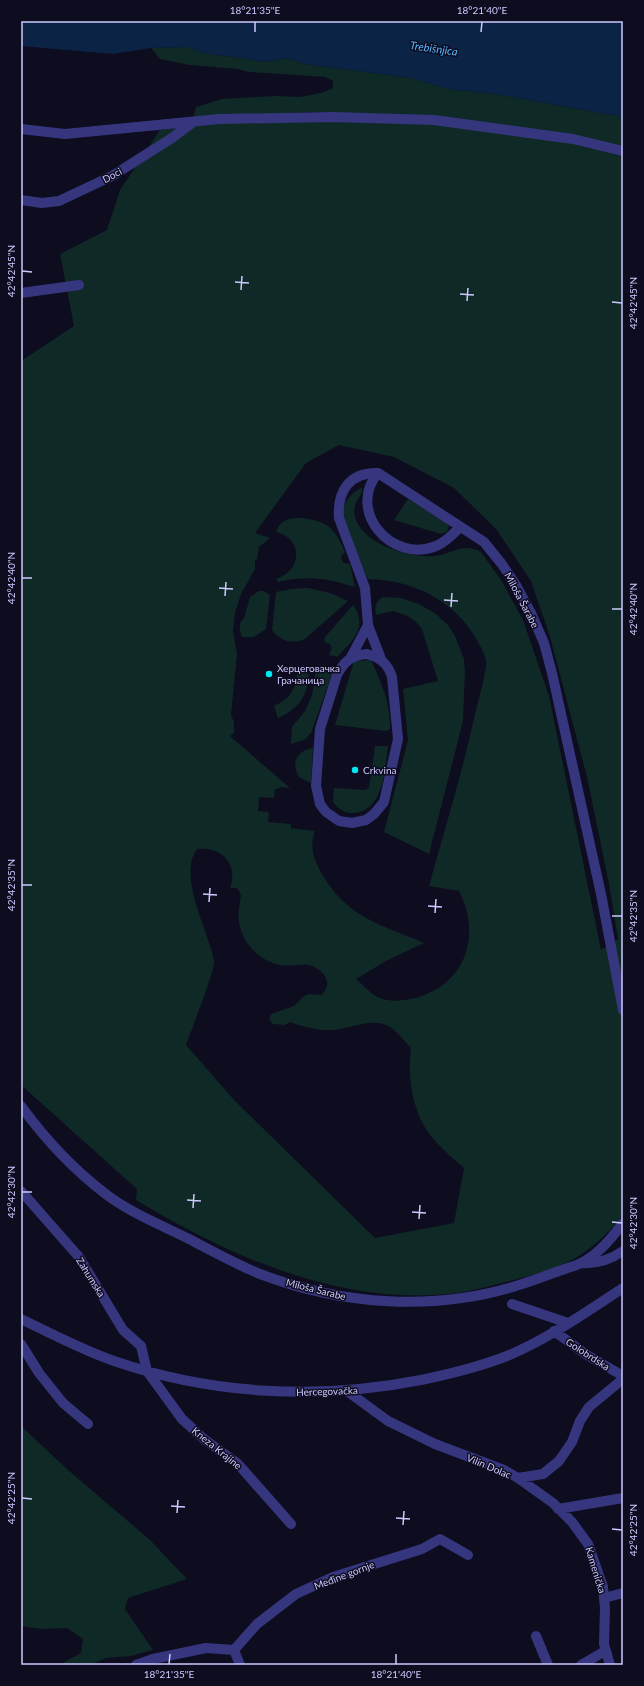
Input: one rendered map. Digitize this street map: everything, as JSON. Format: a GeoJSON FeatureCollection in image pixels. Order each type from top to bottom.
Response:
{"type":"FeatureCollection","features":[{"type":"Feature","properties":{"kind":"street"},"geometry":{"type":"LineString","coordinates":[[21,129],[65,134],[219,119],[334,116],[434,120],[573,139],[623,151]]}},
{"type":"Feature","properties":{"kind":"street","name":"Doci"},"geometry":{"type":"LineString","coordinates":[[21,200],[42,203],[59,201],[112,176],[172,138],[194,122]]}},
{"type":"Feature","properties":{"kind":"street"},"geometry":{"type":"LineString","coordinates":[[21,294],[79,285]]}},
{"type":"Feature","properties":{"kind":"street"},"geometry":{"type":"LineString","coordinates":[[378,473],[372,480],[368,495],[369,512],[376,528],[392,543],[409,549],[428,549],[443,542],[460,527]]}},
{"type":"Feature","properties":{"kind":"street"},"geometry":{"type":"LineString","coordinates":[[368,625],[351,657],[341,666],[320,729],[316,786],[320,804],[326,812],[339,821],[352,823],[366,820],[374,814],[384,802],[398,739],[392,677],[389,669],[381,659],[368,625],[365,588],[340,518],[339,504],[344,490],[354,479],[366,474],[378,473]]}},
{"type":"Feature","properties":{"kind":"street","name":"Miloša Šarabe"},"geometry":{"type":"LineString","coordinates":[[378,473],[484,542],[516,585],[531,613],[544,643],[552,673],[601,894],[623,1010]]}},
{"type":"Feature","properties":{"kind":"street"},"geometry":{"type":"LineString","coordinates":[[351,657],[367,654],[381,659]]}},
{"type":"Feature","properties":{"kind":"street","name":"Miloša Šarabe"},"geometry":{"type":"LineString","coordinates":[[21,1106],[32,1122],[60,1153],[108,1196],[141,1215],[259,1273],[306,1289],[359,1300],[418,1302],[461,1299],[503,1290],[582,1263],[611,1239],[623,1223]]}},
{"type":"Feature","properties":{"kind":"street","name":"Zahumska"},"geometry":{"type":"LineString","coordinates":[[21,1191],[79,1257],[123,1330],[141,1346],[147,1371]]}},
{"type":"Feature","properties":{"kind":"street"},"geometry":{"type":"LineString","coordinates":[[582,1263],[594,1264],[608,1260],[623,1251]]}},
{"type":"Feature","properties":{"kind":"street","name":"Hercegovačka"},"geometry":{"type":"LineString","coordinates":[[21,1319],[75,1346],[114,1361],[147,1371],[195,1382],[239,1389],[312,1392],[347,1391],[386,1387],[455,1373],[484,1365],[509,1355],[554,1331],[623,1288]]}},
{"type":"Feature","properties":{"kind":"street"},"geometry":{"type":"LineString","coordinates":[[512,1304],[568,1323]]}},
{"type":"Feature","properties":{"kind":"street","name":"Golobrdska"},"geometry":{"type":"LineString","coordinates":[[554,1331],[587,1355],[623,1377]]}},
{"type":"Feature","properties":{"kind":"street"},"geometry":{"type":"LineString","coordinates":[[21,1344],[39,1373],[63,1403],[88,1424]]}},
{"type":"Feature","properties":{"kind":"street","name":"Kneza Krajine"},"geometry":{"type":"LineString","coordinates":[[147,1371],[182,1419],[204,1439],[238,1464],[291,1524]]}},
{"type":"Feature","properties":{"kind":"street","name":"Vilin Dolac"},"geometry":{"type":"LineString","coordinates":[[347,1391],[388,1421],[435,1444],[504,1470],[518,1478],[543,1474],[559,1461],[572,1442],[580,1421],[589,1407],[623,1377]]}},
{"type":"Feature","properties":{"kind":"street","name":"Kamenička"},"geometry":{"type":"LineString","coordinates":[[518,1478],[558,1509],[572,1522],[588,1544],[603,1587],[604,1644],[610,1665]]}},
{"type":"Feature","properties":{"kind":"street"},"geometry":{"type":"LineString","coordinates":[[558,1509],[623,1498]]}},
{"type":"Feature","properties":{"kind":"street","name":"Međine gornje"},"geometry":{"type":"LineString","coordinates":[[234,1650],[257,1624],[296,1594],[333,1577],[422,1549],[440,1538],[468,1555]]}},
{"type":"Feature","properties":{"kind":"street"},"geometry":{"type":"LineString","coordinates":[[604,1598],[623,1593]]}},
{"type":"Feature","properties":{"kind":"street"},"geometry":{"type":"LineString","coordinates":[[536,1636],[548,1665]]}},
{"type":"Feature","properties":{"kind":"street"},"geometry":{"type":"LineString","coordinates":[[136,1665],[153,1659],[206,1648],[234,1650],[240,1665]]}},
{"type":"Feature","properties":{"kind":"street"},"geometry":{"type":"LineString","coordinates":[[581,1665],[605,1651]]}},
{"type":"Feature","properties":{"kind":"green space"},"geometry":{"type":"Polygon","coordinates":[[[186,47],[208,54],[265,62],[287,58],[304,64],[412,78],[448,89],[496,94],[623,117],[623,147],[432,116],[318,112],[218,115],[193,118],[196,107],[222,99],[276,96],[300,97],[321,93],[333,88],[333,81],[325,77],[249,72],[238,69],[189,65],[160,59],[151,48],[186,47]]]}},
{"type":"Feature","properties":{"kind":"green space"},"geometry":{"type":"Polygon","coordinates":[[[318,121],[432,124],[572,143],[623,155],[623,1214],[603,1237],[583,1254],[573,1260],[542,1272],[495,1285],[458,1293],[415,1295],[373,1293],[331,1285],[290,1274],[250,1259],[211,1241],[136,1200],[137,1189],[21,1085],[21,361],[74,326],[60,254],[107,230],[120,190],[160,130],[218,123],[318,121]],[[339,445],[306,463],[255,533],[270,538],[259,547],[257,559],[255,560],[255,569],[241,594],[235,613],[233,631],[237,654],[231,715],[234,722],[234,733],[230,736],[290,788],[281,787],[275,789],[274,798],[259,797],[258,811],[269,812],[268,822],[291,824],[291,828],[315,831],[312,848],[317,864],[332,889],[343,901],[354,911],[380,925],[424,943],[386,961],[356,979],[374,995],[385,1000],[395,1001],[419,997],[435,990],[449,980],[459,968],[469,939],[469,924],[466,907],[459,891],[429,886],[454,799],[484,679],[486,660],[483,651],[468,626],[444,603],[416,588],[401,583],[368,579],[349,536],[343,512],[349,497],[362,488],[354,510],[357,522],[370,538],[391,549],[414,555],[435,556],[463,548],[475,549],[481,552],[501,580],[523,620],[549,696],[601,950],[618,939],[609,884],[587,777],[550,637],[531,581],[496,529],[454,488],[394,457],[339,445]],[[197,849],[192,861],[192,889],[214,961],[207,988],[186,1045],[235,1101],[375,1238],[454,1223],[464,1168],[437,1143],[422,1122],[417,1111],[411,1086],[411,1048],[388,1026],[381,1024],[368,1023],[340,1029],[322,1030],[301,1026],[290,1022],[285,1025],[273,1024],[269,1019],[271,1014],[294,1006],[304,996],[309,994],[321,995],[327,986],[326,977],[319,970],[309,965],[285,965],[273,963],[259,956],[248,944],[241,930],[238,915],[241,895],[237,888],[230,888],[232,871],[230,864],[226,858],[214,850],[197,849]]]}},
{"type":"Feature","properties":{"kind":"green space"},"geometry":{"type":"Polygon","coordinates":[[[408,499],[447,523],[449,526],[447,532],[441,534],[394,520],[408,499]]]}},
{"type":"Feature","properties":{"kind":"green space"},"geometry":{"type":"Polygon","coordinates":[[[302,518],[319,521],[334,531],[345,552],[341,559],[344,563],[350,564],[355,587],[315,578],[278,582],[276,579],[285,575],[291,569],[295,562],[296,555],[295,548],[291,541],[285,536],[276,532],[280,524],[286,520],[302,518]]]}},
{"type":"Feature","properties":{"kind":"green space"},"geometry":{"type":"Polygon","coordinates":[[[308,588],[330,593],[348,601],[305,639],[296,642],[287,641],[279,637],[272,630],[276,592],[308,588]]]}},
{"type":"Feature","properties":{"kind":"green space"},"geometry":{"type":"Polygon","coordinates":[[[259,591],[264,591],[270,595],[266,629],[254,637],[242,637],[240,623],[244,618],[250,597],[259,591]]]}},
{"type":"Feature","properties":{"kind":"green space"},"geometry":{"type":"Polygon","coordinates":[[[383,597],[401,598],[419,604],[436,614],[448,625],[455,636],[464,659],[463,721],[429,854],[384,832],[408,740],[403,689],[438,681],[422,629],[416,622],[408,616],[393,611],[376,615],[376,604],[383,597]]]}},
{"type":"Feature","properties":{"kind":"green space"},"geometry":{"type":"Polygon","coordinates":[[[353,605],[358,613],[359,620],[357,634],[337,657],[329,655],[332,648],[330,644],[324,642],[325,637],[353,605]]]}},
{"type":"Feature","properties":{"kind":"green space"},"geometry":{"type":"Polygon","coordinates":[[[371,660],[382,685],[387,702],[390,729],[386,731],[335,725],[354,661],[371,660]]]}},
{"type":"Feature","properties":{"kind":"green space"},"geometry":{"type":"Polygon","coordinates":[[[321,666],[334,669],[311,733],[304,740],[291,744],[292,727],[305,711],[312,695],[315,668],[321,666]]]}},
{"type":"Feature","properties":{"kind":"green space"},"geometry":{"type":"Polygon","coordinates":[[[308,668],[308,685],[302,699],[292,710],[278,718],[274,706],[284,700],[292,692],[296,681],[297,669],[308,668]]]}},
{"type":"Feature","properties":{"kind":"green space"},"geometry":{"type":"Polygon","coordinates":[[[375,746],[388,746],[384,776],[377,797],[372,805],[364,810],[348,813],[337,807],[333,802],[334,788],[365,790],[369,788],[375,746]]]}},
{"type":"Feature","properties":{"kind":"green space"},"geometry":{"type":"Polygon","coordinates":[[[313,748],[311,783],[300,778],[295,768],[295,763],[296,759],[302,752],[313,748]]]}},
{"type":"Feature","properties":{"kind":"green space"},"geometry":{"type":"Polygon","coordinates":[[[21,1426],[68,1470],[150,1540],[187,1579],[128,1598],[125,1609],[153,1650],[131,1656],[106,1658],[90,1665],[62,1665],[61,1664],[81,1653],[83,1639],[67,1628],[42,1629],[21,1626],[21,1426]]]}},
{"type":"Feature","properties":{"kind":"water","name":"Trebišnjica"},"geometry":{"type":"Polygon","coordinates":[[[21,21],[623,21],[623,117],[496,94],[448,89],[412,78],[304,64],[287,58],[265,62],[208,54],[186,47],[151,48],[113,54],[21,46],[21,21]]]}},
{"type":"Feature","properties":{"kind":"place","name":"Херцеговачка Грачаница"},"geometry":{"type":"Point","coordinates":[269,674]}},
{"type":"Feature","properties":{"kind":"place","name":"Crkvina"},"geometry":{"type":"Point","coordinates":[355,770]}}]}
